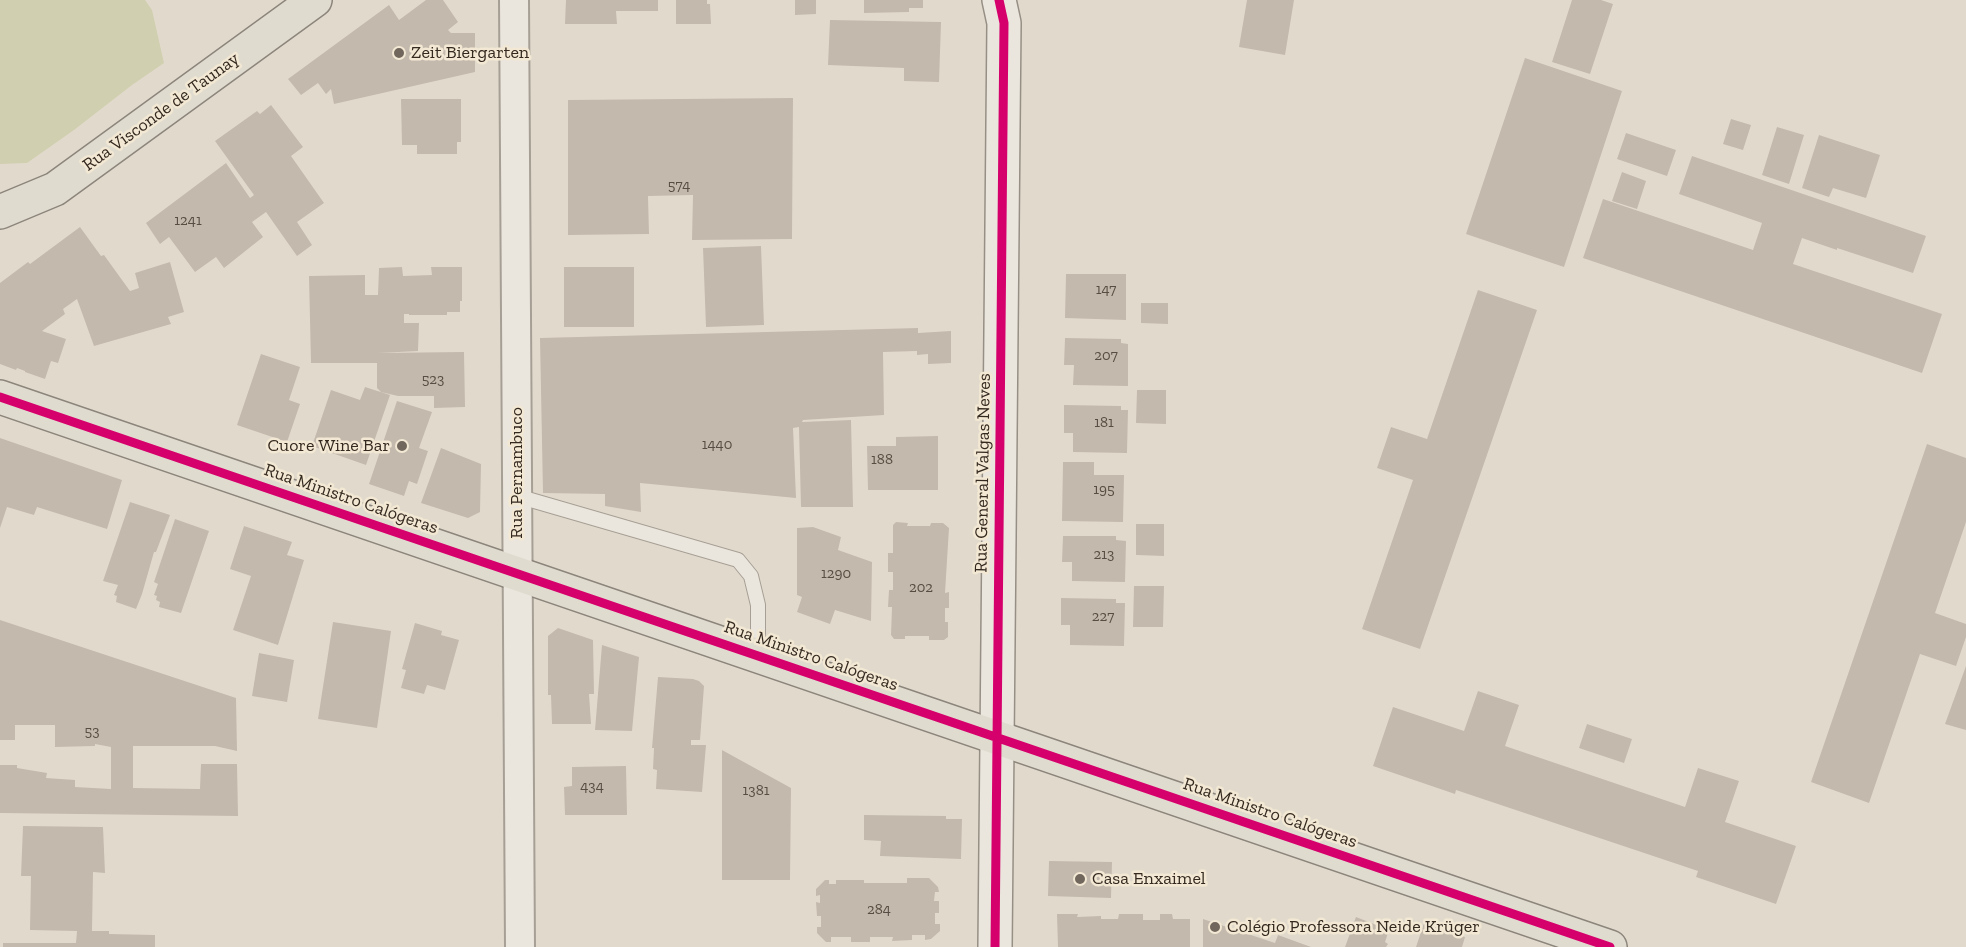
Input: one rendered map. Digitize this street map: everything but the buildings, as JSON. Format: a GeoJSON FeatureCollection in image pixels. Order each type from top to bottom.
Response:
{"type":"FeatureCollection","features":[{"type":"Feature","properties":{"kind":"main road","name":"Rua Visconde de Taunay"},"geometry":{"type":"LineString","coordinates":[[0,212],[56,189],[315,0]]}},
{"type":"Feature","properties":{"kind":"main road","name":"Rua General Valgas Neves"},"geometry":{"type":"LineString","coordinates":[[995,947],[1004,23],[999,0]]}},
{"type":"Feature","properties":{"kind":"main road"},"geometry":{"type":"LineString","coordinates":[[0,235],[56,189]]}},
{"type":"Feature","properties":{"kind":"main road","name":"Rua Ministro Calógeras"},"geometry":{"type":"LineString","coordinates":[[0,397],[996,737],[1546,936],[1610,947]]}},
{"type":"Feature","properties":{"kind":"street","name":"Rua Pernambuco"},"geometry":{"type":"LineString","coordinates":[[514,0],[520,947]]}},
{"type":"Feature","properties":{"kind":"lane"},"geometry":{"type":"LineString","coordinates":[[518,496],[738,560],[751,576],[758,605],[758,656]]}},
{"type":"Feature","properties":{"kind":"green space"},"geometry":{"type":"Polygon","coordinates":[[[0,0],[145,0],[152,10],[164,63],[27,163],[0,164],[0,0]]]}},
{"type":"Feature","properties":{"kind":"cycle path"},"geometry":{"type":"LineString","coordinates":[[995,947],[1004,23],[999,0]]}},
{"type":"Feature","properties":{"kind":"cycle path"},"geometry":{"type":"LineString","coordinates":[[0,397],[1610,947]]}},
{"type":"Feature","properties":{"kind":"place","name":"Zeit Biergarten"},"geometry":{"type":"Point","coordinates":[399,53]}},
{"type":"Feature","properties":{"kind":"place","name":"Cuore Wine Bar"},"geometry":{"type":"Point","coordinates":[402,446]}},
{"type":"Feature","properties":{"kind":"place","name":"Casa Enxaimel"},"geometry":{"type":"Point","coordinates":[1080,879]}},
{"type":"Feature","properties":{"kind":"place","name":"Colégio Professora Neide Krüger"},"geometry":{"type":"Point","coordinates":[1215,927]}}]}
